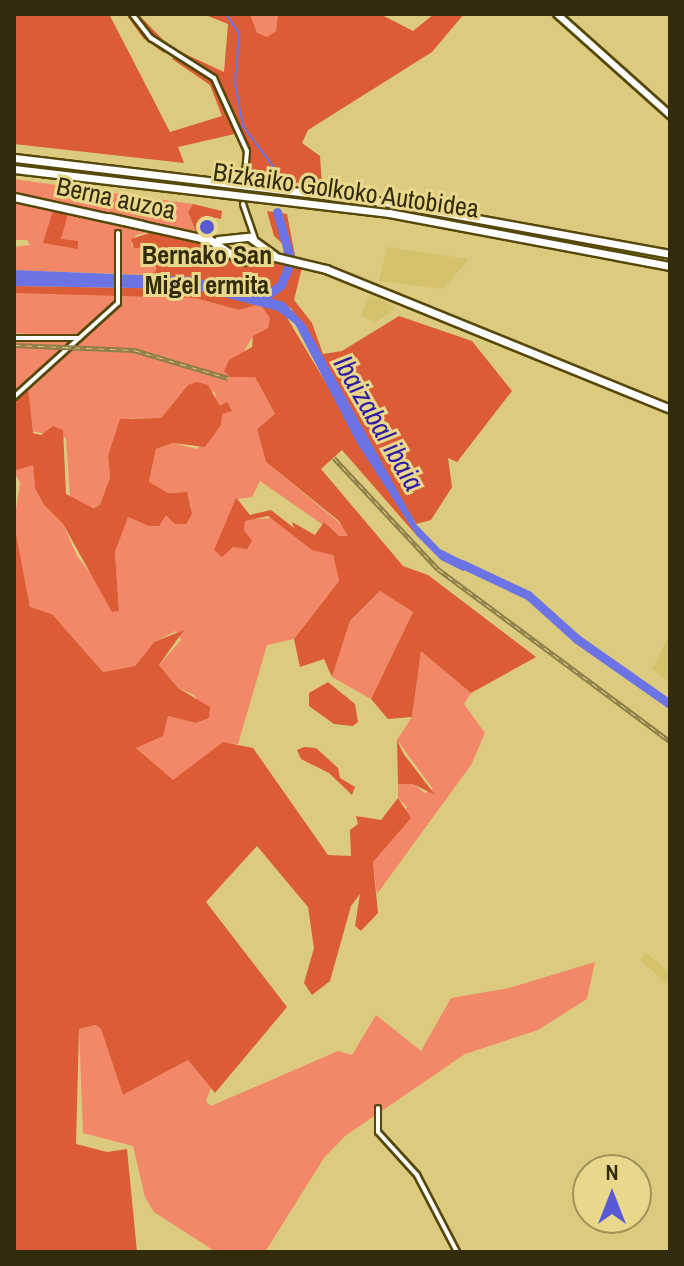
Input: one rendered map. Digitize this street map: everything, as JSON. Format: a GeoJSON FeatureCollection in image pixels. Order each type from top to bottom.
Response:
{"type":"FeatureCollection","features":[{"type":"Feature","properties":{"kind":"highway","name":"Bizkaiko Golkoko Autobidea"},"geometry":{"type":"LineString","coordinates":[[14,158],[390,203],[670,254]]}},
{"type":"Feature","properties":{"kind":"highway","name":"Bizkaiko Golkoko Autobidea"},"geometry":{"type":"LineString","coordinates":[[14,169],[389,213],[670,266]]}},
{"type":"Feature","properties":{"kind":"highway","name":"Berna auzoa"},"geometry":{"type":"LineString","coordinates":[[14,197],[99,212],[210,240]]}},
{"type":"Feature","properties":{"kind":"highway"},"geometry":{"type":"LineString","coordinates":[[99,212],[126,225],[149,225]]}},
{"type":"Feature","properties":{"kind":"highway"},"geometry":{"type":"LineString","coordinates":[[116,222],[118,233]]}},
{"type":"Feature","properties":{"kind":"highway"},"geometry":{"type":"LineString","coordinates":[[118,233],[126,225]]}},
{"type":"Feature","properties":{"kind":"highway"},"geometry":{"type":"LineString","coordinates":[[234,251],[241,238]]}},
{"type":"Feature","properties":{"kind":"highway"},"geometry":{"type":"LineString","coordinates":[[210,240],[241,238],[257,243],[280,257],[326,269],[670,409]]}},
{"type":"Feature","properties":{"kind":"highway"},"geometry":{"type":"LineString","coordinates":[[210,240],[234,251],[241,261],[280,257]]}},
{"type":"Feature","properties":{"kind":"highway"},"geometry":{"type":"LineString","coordinates":[[253,259],[257,243]]}},
{"type":"Feature","properties":{"kind":"street"},"geometry":{"type":"LineString","coordinates":[[132,14],[151,38],[214,78],[248,151],[245,176]]}},
{"type":"Feature","properties":{"kind":"street"},"geometry":{"type":"LineString","coordinates":[[557,14],[670,115]]}},
{"type":"Feature","properties":{"kind":"street"},"geometry":{"type":"LineString","coordinates":[[243,204],[257,243]]}},
{"type":"Feature","properties":{"kind":"street"},"geometry":{"type":"LineString","coordinates":[[241,238],[248,216]]}},
{"type":"Feature","properties":{"kind":"street","name":"Berna auzoa"},"geometry":{"type":"LineString","coordinates":[[14,397],[118,303],[121,290],[118,233]]}},
{"type":"Feature","properties":{"kind":"street"},"geometry":{"type":"LineString","coordinates":[[14,338],[85,335]]}},
{"type":"Feature","properties":{"kind":"street"},"geometry":{"type":"LineString","coordinates":[[378,1108],[378,1132],[417,1175],[457,1252]]}},
{"type":"Feature","properties":{"kind":"shaded area"},"geometry":{"type":"Polygon","coordinates":[[[14,14],[109,14],[170,132],[222,116],[210,85],[172,59],[181,52],[224,72],[228,24],[203,14],[250,14],[257,33],[267,37],[276,31],[278,14],[380,14],[413,31],[434,14],[464,14],[432,52],[308,130],[302,143],[320,156],[322,186],[245,176],[248,151],[239,133],[178,147],[184,163],[14,144],[14,14]]]}},
{"type":"Feature","properties":{"kind":"shaded area"},"geometry":{"type":"Polygon","coordinates":[[[126,14],[138,14],[169,46],[164,53],[143,38],[126,14]]]}},
{"type":"Feature","properties":{"kind":"shaded area"},"geometry":{"type":"Polygon","coordinates":[[[250,14],[278,14],[276,31],[267,37],[257,34],[250,14]]]}},
{"type":"Feature","properties":{"kind":"shaded area"},"geometry":{"type":"Polygon","coordinates":[[[14,179],[193,204],[188,212],[197,237],[165,228],[136,235],[131,245],[156,257],[156,271],[150,275],[14,270],[14,247],[30,245],[27,240],[14,240],[14,179]]]}},
{"type":"Feature","properties":{"kind":"shaded area"},"geometry":{"type":"Polygon","coordinates":[[[55,204],[70,207],[61,239],[78,241],[78,249],[43,243],[55,204]]]}},
{"type":"Feature","properties":{"kind":"shaded area"},"geometry":{"type":"Polygon","coordinates":[[[193,204],[222,211],[221,219],[206,216],[201,238],[234,251],[238,258],[282,258],[285,246],[274,236],[267,211],[287,214],[296,261],[303,263],[294,300],[312,323],[323,354],[342,351],[399,316],[472,341],[512,391],[457,462],[448,458],[452,487],[431,520],[416,524],[291,308],[230,284],[150,275],[156,271],[156,257],[149,249],[134,248],[131,239],[165,228],[197,235],[188,212],[193,204]]]}},
{"type":"Feature","properties":{"kind":"shaded area"},"geometry":{"type":"Polygon","coordinates":[[[387,247],[469,259],[443,289],[379,281],[387,247]]]}},
{"type":"Feature","properties":{"kind":"shaded area"},"geometry":{"type":"Polygon","coordinates":[[[14,270],[192,277],[284,302],[305,324],[416,524],[440,549],[474,566],[463,571],[441,560],[417,536],[357,443],[295,324],[278,311],[193,289],[14,286],[14,270]]]}},
{"type":"Feature","properties":{"kind":"shaded area"},"geometry":{"type":"Polygon","coordinates":[[[14,286],[193,289],[260,304],[239,310],[195,298],[14,293],[14,286]]]}},
{"type":"Feature","properties":{"kind":"shaded area"},"geometry":{"type":"Polygon","coordinates":[[[92,291],[195,298],[239,310],[260,304],[271,318],[268,328],[251,339],[230,377],[255,377],[275,414],[257,429],[266,462],[348,530],[348,536],[339,536],[260,481],[252,497],[238,499],[252,519],[275,518],[291,534],[333,555],[339,581],[294,639],[267,645],[238,744],[223,743],[173,781],[136,748],[168,716],[196,723],[209,718],[194,695],[178,688],[159,665],[181,640],[176,631],[154,642],[135,666],[103,672],[52,614],[30,607],[14,523],[20,483],[14,471],[33,464],[35,487],[44,505],[63,524],[77,556],[119,610],[115,552],[128,516],[137,521],[192,506],[178,492],[168,493],[149,483],[156,449],[173,443],[197,449],[220,427],[215,392],[188,385],[161,418],[130,418],[108,456],[110,477],[100,505],[86,509],[70,498],[66,438],[31,431],[28,389],[14,397],[14,338],[53,335],[14,333],[14,293],[92,291]]]}},
{"type":"Feature","properties":{"kind":"shaded area"},"geometry":{"type":"Polygon","coordinates":[[[370,295],[396,308],[375,323],[361,315],[370,295]]]}},
{"type":"Feature","properties":{"kind":"shaded area"},"geometry":{"type":"Polygon","coordinates":[[[260,304],[286,316],[417,536],[342,450],[321,469],[403,566],[428,575],[536,657],[471,693],[421,651],[412,717],[388,719],[371,699],[413,612],[380,591],[350,621],[332,677],[324,659],[300,667],[294,639],[339,581],[333,555],[312,550],[268,516],[245,521],[244,530],[252,541],[247,549],[233,547],[222,557],[214,550],[236,498],[250,515],[271,510],[294,528],[292,522],[315,535],[324,522],[339,536],[348,536],[339,521],[266,462],[257,429],[275,414],[255,377],[230,377],[224,371],[229,360],[252,347],[253,336],[268,328],[270,318],[260,304]]]}},
{"type":"Feature","properties":{"kind":"shaded area"},"geometry":{"type":"Polygon","coordinates":[[[197,382],[208,385],[220,406],[227,402],[232,411],[222,414],[221,425],[205,447],[173,443],[156,449],[149,482],[168,493],[187,492],[192,514],[186,524],[175,524],[166,515],[159,526],[149,526],[128,517],[115,552],[119,611],[112,612],[63,524],[44,505],[35,488],[33,465],[14,471],[14,397],[28,388],[33,433],[41,435],[53,426],[63,430],[66,494],[93,508],[100,505],[110,477],[108,456],[120,419],[161,418],[188,385],[197,382]]]}},
{"type":"Feature","properties":{"kind":"shaded area"},"geometry":{"type":"Polygon","coordinates":[[[14,523],[30,607],[52,614],[103,672],[135,666],[154,642],[184,630],[159,665],[178,688],[210,707],[209,718],[196,723],[168,716],[163,736],[136,748],[173,780],[223,742],[253,748],[328,855],[351,856],[350,830],[358,824],[356,816],[381,820],[398,798],[411,818],[373,862],[378,913],[361,931],[355,926],[360,894],[351,906],[330,981],[312,995],[304,983],[314,948],[308,907],[257,846],[206,902],[287,1007],[215,1093],[188,1060],[123,1095],[101,1029],[95,1025],[79,1029],[76,1144],[107,1152],[127,1149],[137,1252],[14,1252],[14,523]]]}},
{"type":"Feature","properties":{"kind":"shaded area"},"geometry":{"type":"Polygon","coordinates":[[[380,591],[413,612],[371,699],[332,677],[350,621],[380,591]]]}},
{"type":"Feature","properties":{"kind":"shaded area"},"geometry":{"type":"Polygon","coordinates":[[[670,633],[670,683],[653,669],[670,633]]]}},
{"type":"Feature","properties":{"kind":"shaded area"},"geometry":{"type":"Polygon","coordinates":[[[421,650],[471,693],[464,704],[485,733],[471,765],[377,894],[373,862],[407,807],[398,798],[398,784],[413,784],[425,793],[433,789],[397,740],[412,717],[421,650]]]}},
{"type":"Feature","properties":{"kind":"shaded area"},"geometry":{"type":"Polygon","coordinates":[[[328,682],[355,704],[358,722],[353,726],[334,724],[309,706],[309,693],[328,682]]]}},
{"type":"Feature","properties":{"kind":"shaded area"},"geometry":{"type":"Polygon","coordinates":[[[397,740],[403,753],[435,795],[413,784],[398,784],[397,740]]]}},
{"type":"Feature","properties":{"kind":"shaded area"},"geometry":{"type":"Polygon","coordinates":[[[316,748],[338,768],[340,778],[355,787],[352,795],[329,773],[301,759],[297,750],[316,748]]]}},
{"type":"Feature","properties":{"kind":"shaded area"},"geometry":{"type":"Polygon","coordinates":[[[646,953],[670,973],[670,986],[640,960],[646,953]]]}},
{"type":"Feature","properties":{"kind":"shaded area"},"geometry":{"type":"Polygon","coordinates":[[[595,962],[587,999],[538,1030],[465,1054],[345,1136],[324,1158],[265,1252],[216,1252],[154,1212],[145,1197],[133,1146],[83,1133],[79,1029],[95,1025],[101,1029],[123,1095],[188,1060],[211,1088],[206,1101],[211,1106],[338,1051],[352,1055],[376,1015],[421,1051],[451,998],[509,988],[595,962]]]}},
{"type":"Feature","properties":{"kind":"waterway"},"geometry":{"type":"LineString","coordinates":[[226,14],[239,33],[235,83],[243,126],[278,173]]}},
{"type":"Feature","properties":{"kind":"waterway"},"geometry":{"type":"LineString","coordinates":[[277,212],[289,254]]}},
{"type":"Feature","properties":{"kind":"waterway"},"geometry":{"type":"LineString","coordinates":[[263,298],[281,285],[289,265]]}},
{"type":"Feature","properties":{"kind":"waterway","name":"Ibaizabal ibaia"},"geometry":{"type":"LineString","coordinates":[[462,564],[528,595],[577,639],[670,704]]}},
{"type":"Feature","properties":{"kind":"tunnel"},"geometry":{"type":"LineString","coordinates":[[243,204],[245,176]]}},
{"type":"Feature","properties":{"kind":"railway"},"geometry":{"type":"LineString","coordinates":[[14,345],[134,350],[228,378]]}},
{"type":"Feature","properties":{"kind":"railway"},"geometry":{"type":"LineString","coordinates":[[334,458],[438,569],[670,741]]}},
{"type":"Feature","properties":{"kind":"place","name":"Bernako San Migel ermita"},"geometry":{"type":"Point","coordinates":[207,227]}}]}
